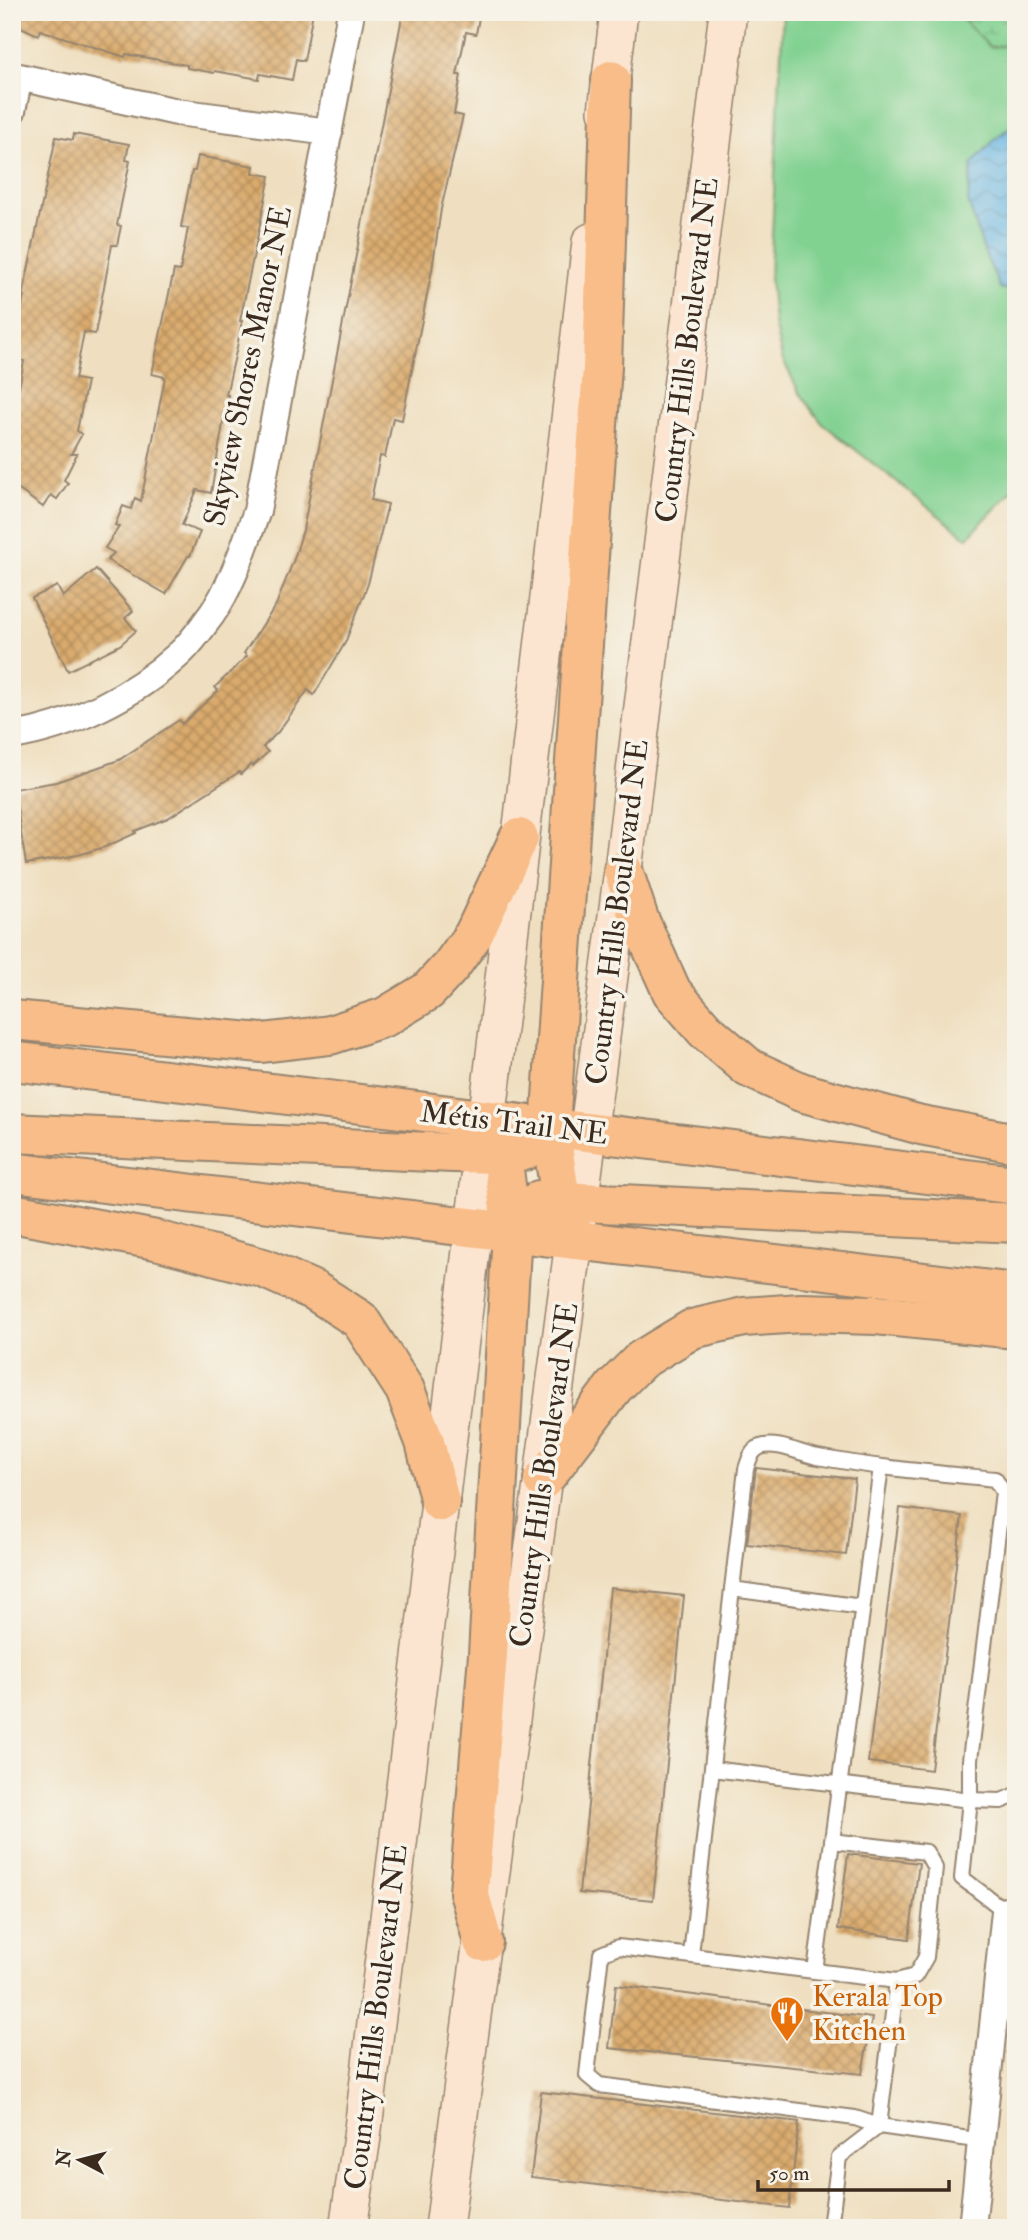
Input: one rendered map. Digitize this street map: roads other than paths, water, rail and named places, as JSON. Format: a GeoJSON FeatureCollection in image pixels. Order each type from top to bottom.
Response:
{"type":"FeatureCollection","features":[{"type":"Feature","properties":{"kind":"main road","name":"Country Hills Boulevard NE"},"geometry":{"type":"LineString","coordinates":[[348,2228],[364,2123],[473,1228],[490,1143],[519,838],[619,12]]}},
{"type":"Feature","properties":{"kind":"main road","name":"Country Hills Boulevard NE"},"geometry":{"type":"LineString","coordinates":[[570,1201],[590,1132],[729,12]]}},
{"type":"Feature","properties":{"kind":"main road"},"geometry":{"type":"LineString","coordinates":[[575,1239],[570,1201],[551,1137],[602,367],[611,80]]}},
{"type":"Feature","properties":{"kind":"main road"},"geometry":{"type":"LineString","coordinates":[[12,1020],[262,1043],[330,1035],[385,1017],[428,991],[451,966],[474,934],[519,838]]}},
{"type":"Feature","properties":{"kind":"main road"},"geometry":{"type":"LineString","coordinates":[[623,870],[639,919],[672,992],[705,1030],[749,1068],[801,1092],[921,1125],[1016,1143]]}},
{"type":"Feature","properties":{"kind":"main road","name":"Métis Trail NE"},"geometry":{"type":"LineString","coordinates":[[12,1061],[490,1143]]}},
{"type":"Feature","properties":{"kind":"main road"},"geometry":{"type":"LineString","coordinates":[[12,1133],[490,1143],[590,1132]]}},
{"type":"Feature","properties":{"kind":"main road","name":"Métis Trail NE"},"geometry":{"type":"LineString","coordinates":[[590,1132],[1016,1185]]}},
{"type":"Feature","properties":{"kind":"main road"},"geometry":{"type":"LineString","coordinates":[[483,1942],[469,1892],[488,1654],[510,1219],[490,1143]]}},
{"type":"Feature","properties":{"kind":"main road"},"geometry":{"type":"LineString","coordinates":[[12,1172],[473,1228],[510,1219],[537,1200],[1016,1223]]}},
{"type":"Feature","properties":{"kind":"main road"},"geometry":{"type":"LineString","coordinates":[[12,1213],[156,1240],[263,1268],[315,1291],[360,1320],[405,1390],[425,1442],[440,1502]]}},
{"type":"Feature","properties":{"kind":"main road"},"geometry":{"type":"LineString","coordinates":[[510,1219],[575,1239],[1016,1293]]}},
{"type":"Feature","properties":{"kind":"main road","name":"Country Hills Boulevard NE"},"geometry":{"type":"LineString","coordinates":[[444,2228],[575,1239]]}},
{"type":"Feature","properties":{"kind":"main road"},"geometry":{"type":"LineString","coordinates":[[543,1480],[614,1387],[641,1360],[692,1329],[744,1317],[801,1313],[876,1315],[1016,1329]]}},
{"type":"Feature","properties":{"kind":"street","name":"Skyview Shores Manor NE"},"geometry":{"type":"LineString","coordinates":[[12,736],[71,721],[125,695],[179,655],[213,612],[238,565],[257,511],[351,12]]}},
{"type":"Feature","properties":{"kind":"street"},"geometry":{"type":"LineString","coordinates":[[12,111],[16,76],[177,111],[329,132]]}},
{"type":"Feature","properties":{"kind":"street"},"geometry":{"type":"LineString","coordinates":[[972,2228],[1010,1911]]}},
{"type":"Feature","properties":{"kind":"lane"},"geometry":{"type":"LineString","coordinates":[[691,1955],[746,1469],[751,1454],[761,1447],[774,1446],[806,1455],[881,1467],[995,1479],[1003,1492],[970,1760],[970,1800],[962,1878],[1010,1911]]}},
{"type":"Feature","properties":{"kind":"lane"},"geometry":{"type":"LineString","coordinates":[[815,1971],[881,1467]]}},
{"type":"Feature","properties":{"kind":"lane"},"geometry":{"type":"LineString","coordinates":[[732,1589],[862,1607]]}},
{"type":"Feature","properties":{"kind":"lane"},"geometry":{"type":"LineString","coordinates":[[712,1769],[970,1800],[1001,1801],[1016,1795]]}},
{"type":"Feature","properties":{"kind":"lane"},"geometry":{"type":"LineString","coordinates":[[832,1841],[926,1852],[935,1868],[926,1957],[915,1976],[897,1981],[618,1947],[601,1954],[587,2075],[599,2085],[855,2118],[879,2126],[983,2141]]}},
{"type":"Feature","properties":{"kind":"lane"},"geometry":{"type":"LineString","coordinates":[[830,2228],[839,2157],[879,2126],[897,1981]]}},
{"type":"Feature","properties":{"kind":"water"},"geometry":{"type":"Polygon","coordinates":[[[1016,122],[1016,291],[1000,288],[985,254],[968,201],[972,164],[995,139],[1016,122]]]}},
{"type":"Feature","properties":{"kind":"place","name":"Kerala Top Kitchen"},"geometry":{"type":"Point","coordinates":[787,2043]}}]}
